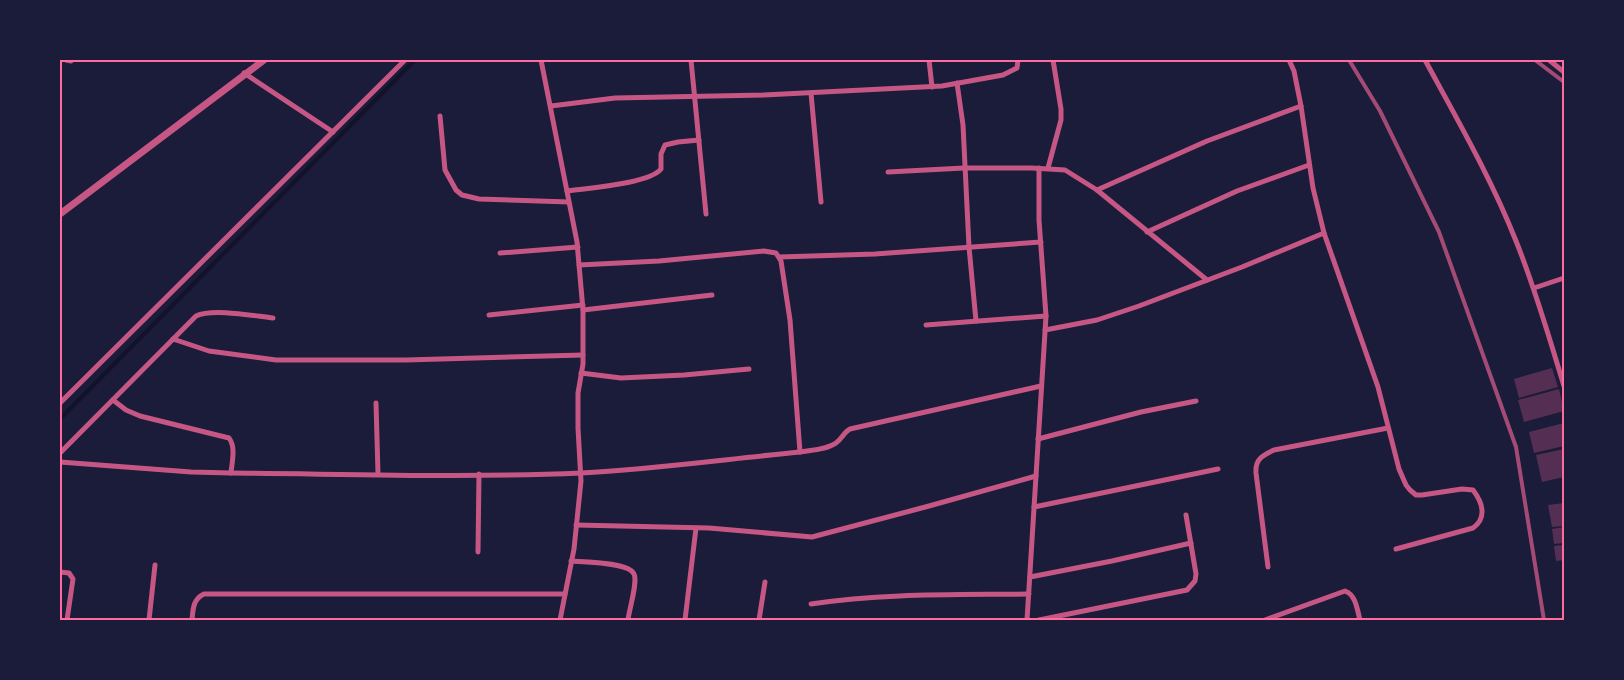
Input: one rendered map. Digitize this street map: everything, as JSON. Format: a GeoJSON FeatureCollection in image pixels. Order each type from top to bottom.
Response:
{"type":"FeatureCollection","features":[{"type":"Feature","properties":{"kind":"street"},"geometry":{"type":"LineString","coordinates":[[60,214],[244,73],[264,60]]}},
{"type":"Feature","properties":{"kind":"street"},"geometry":{"type":"LineString","coordinates":[[60,402],[405,60]]}},
{"type":"Feature","properties":{"kind":"street"},"geometry":{"type":"LineString","coordinates":[[542,60],[578,247],[583,307],[583,355],[578,393],[581,481],[571,562],[560,620]]}},
{"type":"Feature","properties":{"kind":"street"},"geometry":{"type":"LineString","coordinates":[[691,60],[706,214]]}},
{"type":"Feature","properties":{"kind":"street"},"geometry":{"type":"LineString","coordinates":[[929,60],[932,86]]}},
{"type":"Feature","properties":{"kind":"street"},"geometry":{"type":"LineString","coordinates":[[551,106],[615,98],[811,93],[932,86],[1003,75],[1017,68],[1018,60]]}},
{"type":"Feature","properties":{"kind":"street"},"geometry":{"type":"LineString","coordinates":[[1048,168],[1061,120],[1053,60]]}},
{"type":"Feature","properties":{"kind":"street"},"geometry":{"type":"LineString","coordinates":[[1289,60],[1294,71],[1324,233],[1378,387],[1399,469],[1406,485],[1416,494],[1473,490],[1477,495],[1483,514],[1482,519],[1473,528],[1396,549]]}},
{"type":"Feature","properties":{"kind":"street"},"geometry":{"type":"LineString","coordinates":[[1425,60],[1487,175],[1516,240],[1534,288],[1564,384]]}},
{"type":"Feature","properties":{"kind":"street"},"geometry":{"type":"LineString","coordinates":[[1549,60],[1564,72]]}},
{"type":"Feature","properties":{"kind":"street"},"geometry":{"type":"LineString","coordinates":[[244,73],[333,132]]}},
{"type":"Feature","properties":{"kind":"street"},"geometry":{"type":"LineString","coordinates":[[957,83],[963,125],[969,247],[976,321]]}},
{"type":"Feature","properties":{"kind":"street"},"geometry":{"type":"LineString","coordinates":[[811,93],[821,202]]}},
{"type":"Feature","properties":{"kind":"street"},"geometry":{"type":"LineString","coordinates":[[1097,190],[1207,141],[1301,106]]}},
{"type":"Feature","properties":{"kind":"street"},"geometry":{"type":"LineString","coordinates":[[440,116],[445,170],[456,190],[462,195],[470,198],[495,200],[569,202]]}},
{"type":"Feature","properties":{"kind":"street"},"geometry":{"type":"LineString","coordinates":[[567,191],[640,180],[652,176],[661,169],[661,154],[665,145],[699,140]]}},
{"type":"Feature","properties":{"kind":"street"},"geometry":{"type":"LineString","coordinates":[[1148,232],[1237,192],[1310,165]]}},
{"type":"Feature","properties":{"kind":"street"},"geometry":{"type":"LineString","coordinates":[[888,172],[964,168],[1048,168],[1065,170],[1097,190],[1208,280]]}},
{"type":"Feature","properties":{"kind":"street"},"geometry":{"type":"LineString","coordinates":[[1027,620],[1046,316],[1038,198],[1039,168]]}},
{"type":"Feature","properties":{"kind":"street"},"geometry":{"type":"LineString","coordinates":[[1045,330],[1096,320],[1208,280],[1324,233]]}},
{"type":"Feature","properties":{"kind":"street"},"geometry":{"type":"LineString","coordinates":[[779,257],[875,254],[1041,242]]}},
{"type":"Feature","properties":{"kind":"street"},"geometry":{"type":"LineString","coordinates":[[500,253],[578,247]]}},
{"type":"Feature","properties":{"kind":"street"},"geometry":{"type":"LineString","coordinates":[[579,265],[660,261],[764,251],[771,251],[779,257],[790,320],[800,452]]}},
{"type":"Feature","properties":{"kind":"street"},"geometry":{"type":"LineString","coordinates":[[1534,288],[1564,278]]}},
{"type":"Feature","properties":{"kind":"street"},"geometry":{"type":"LineString","coordinates":[[489,315],[712,295]]}},
{"type":"Feature","properties":{"kind":"street"},"geometry":{"type":"LineString","coordinates":[[60,454],[196,316],[214,313],[273,318]]}},
{"type":"Feature","properties":{"kind":"street"},"geometry":{"type":"LineString","coordinates":[[926,325],[1046,316]]}},
{"type":"Feature","properties":{"kind":"street"},"geometry":{"type":"LineString","coordinates":[[173,339],[208,351],[276,360],[406,360],[583,355]]}},
{"type":"Feature","properties":{"kind":"street"},"geometry":{"type":"LineString","coordinates":[[581,373],[621,378],[750,369]]}},
{"type":"Feature","properties":{"kind":"street"},"geometry":{"type":"LineString","coordinates":[[60,462],[191,472],[231,473],[581,473],[800,452],[833,445],[850,429],[1041,386]]}},
{"type":"Feature","properties":{"kind":"street"},"geometry":{"type":"LineString","coordinates":[[113,400],[126,410],[140,416],[229,438],[233,449],[231,473]]}},
{"type":"Feature","properties":{"kind":"street"},"geometry":{"type":"LineString","coordinates":[[1038,439],[1141,412],[1196,401]]}},
{"type":"Feature","properties":{"kind":"street"},"geometry":{"type":"LineString","coordinates":[[376,403],[378,474]]}},
{"type":"Feature","properties":{"kind":"street"},"geometry":{"type":"LineString","coordinates":[[1268,567],[1255,466],[1258,460],[1274,450],[1388,428]]}},
{"type":"Feature","properties":{"kind":"street"},"geometry":{"type":"LineString","coordinates":[[1034,507],[1218,469]]}},
{"type":"Feature","properties":{"kind":"street"},"geometry":{"type":"LineString","coordinates":[[478,552],[479,474]]}},
{"type":"Feature","properties":{"kind":"street"},"geometry":{"type":"LineString","coordinates":[[576,525],[696,528],[767,532],[812,537],[1036,476]]}},
{"type":"Feature","properties":{"kind":"street"},"geometry":{"type":"LineString","coordinates":[[1038,620],[1187,590],[1196,581],[1196,574],[1186,515]]}},
{"type":"Feature","properties":{"kind":"street"},"geometry":{"type":"LineString","coordinates":[[685,620],[696,528]]}},
{"type":"Feature","properties":{"kind":"street"},"geometry":{"type":"LineString","coordinates":[[1030,578],[1112,562],[1191,543]]}},
{"type":"Feature","properties":{"kind":"street"},"geometry":{"type":"LineString","coordinates":[[571,562],[620,565],[629,568],[634,573],[635,580],[628,620]]}},
{"type":"Feature","properties":{"kind":"street"},"geometry":{"type":"LineString","coordinates":[[149,620],[156,565]]}},
{"type":"Feature","properties":{"kind":"street"},"geometry":{"type":"LineString","coordinates":[[60,572],[69,573],[73,579],[67,620]]}},
{"type":"Feature","properties":{"kind":"street"},"geometry":{"type":"LineString","coordinates":[[759,620],[765,582]]}},
{"type":"Feature","properties":{"kind":"street"},"geometry":{"type":"LineString","coordinates":[[1265,620],[1345,591],[1353,596],[1360,620]]}},
{"type":"Feature","properties":{"kind":"street"},"geometry":{"type":"LineString","coordinates":[[192,620],[195,602],[198,596],[204,594],[565,594]]}},
{"type":"Feature","properties":{"kind":"street"},"geometry":{"type":"LineString","coordinates":[[811,604],[902,595],[1029,594]]}},
{"type":"Feature","properties":{"kind":"building"},"geometry":{"type":"Polygon","coordinates":[[[1552,368],[1558,387],[1519,398],[1514,379],[1552,368]]]}},
{"type":"Feature","properties":{"kind":"building"},"geometry":{"type":"Polygon","coordinates":[[[1559,389],[1564,411],[1524,422],[1518,400],[1559,389]]]}},
{"type":"Feature","properties":{"kind":"building"},"geometry":{"type":"Polygon","coordinates":[[[1564,423],[1564,446],[1534,453],[1529,432],[1564,423]]]}},
{"type":"Feature","properties":{"kind":"building"},"geometry":{"type":"Polygon","coordinates":[[[1564,449],[1564,477],[1542,482],[1536,455],[1564,449]]]}},
{"type":"Feature","properties":{"kind":"building"},"geometry":{"type":"Polygon","coordinates":[[[1564,503],[1564,526],[1552,527],[1548,505],[1564,503]]]}},
{"type":"Feature","properties":{"kind":"building"},"geometry":{"type":"Polygon","coordinates":[[[1564,527],[1564,543],[1554,544],[1552,529],[1564,527]]]}},
{"type":"Feature","properties":{"kind":"building"},"geometry":{"type":"Polygon","coordinates":[[[1564,545],[1564,560],[1556,561],[1554,546],[1564,545]]]}},
{"type":"Feature","properties":{"kind":"waterway"},"geometry":{"type":"LineString","coordinates":[[60,419],[415,60]]}},
{"type":"Feature","properties":{"kind":"railway"},"geometry":{"type":"LineString","coordinates":[[1349,60],[1380,111],[1439,232],[1516,447],[1544,620]]}},
{"type":"Feature","properties":{"kind":"railway"},"geometry":{"type":"LineString","coordinates":[[1535,60],[1564,82]]}}]}
